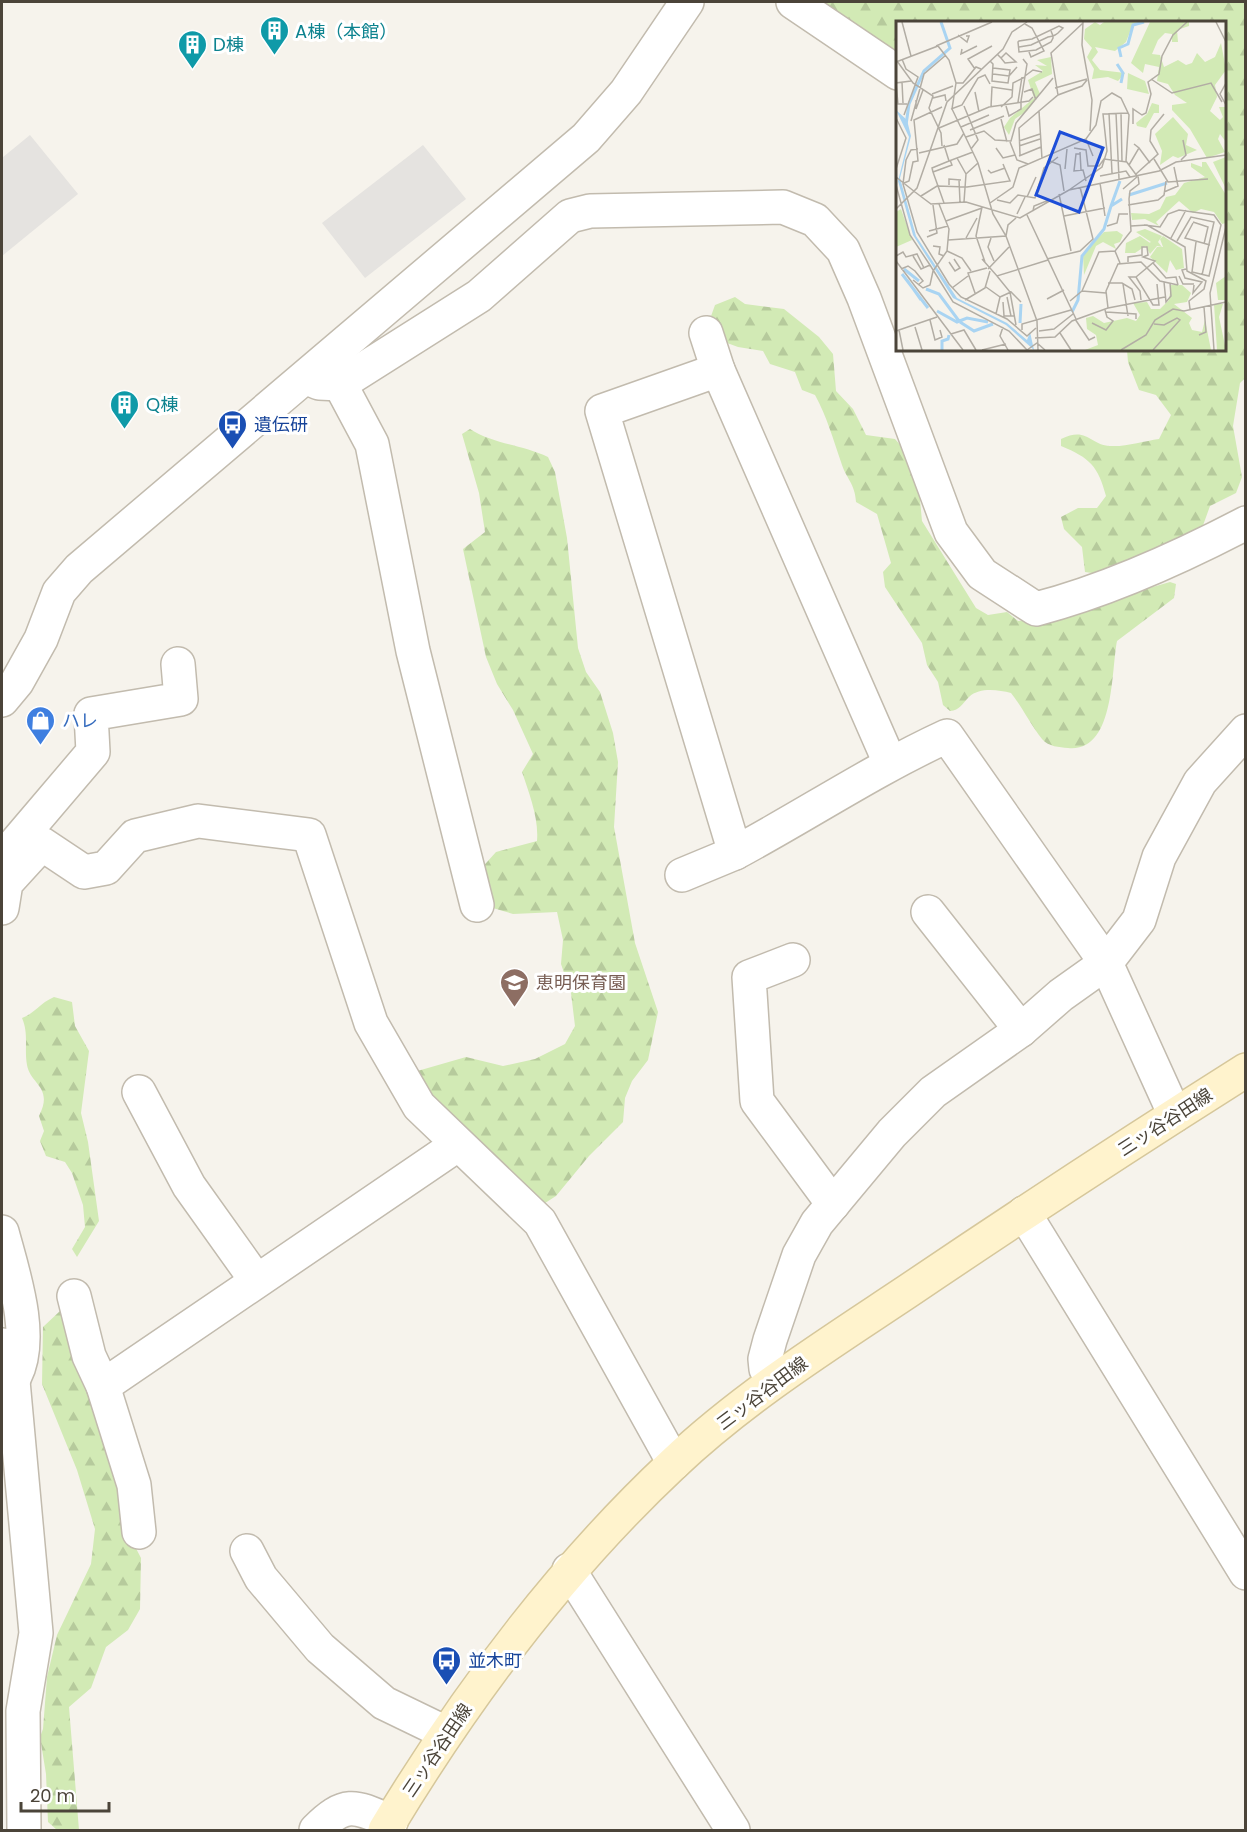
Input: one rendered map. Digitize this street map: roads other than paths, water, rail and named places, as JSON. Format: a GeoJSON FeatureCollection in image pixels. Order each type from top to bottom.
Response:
{"type":"FeatureCollection","features":[{"type":"Feature","properties":{"kind":"main road","name":"三ッ谷谷田線"},"geometry":{"type":"LineString","coordinates":[[388,1826],[446,1733],[569,1570],[674,1463],[773,1381],[1024,1213],[1245,1070]]}},
{"type":"Feature","properties":{"kind":"street"},"geometry":{"type":"LineString","coordinates":[[2,700],[17,681],[41,639],[59,592],[80,569],[586,138],[626,93],[687,2]]}},
{"type":"Feature","properties":{"kind":"street"},"geometry":{"type":"LineString","coordinates":[[793,2],[896,72]]}},
{"type":"Feature","properties":{"kind":"street"},"geometry":{"type":"LineString","coordinates":[[307,378],[319,383],[340,384],[479,296],[570,216],[590,211],[783,207],[815,220],[843,250],[864,298],[951,532],[982,574],[1036,609],[1065,601],[1180,557],[1245,524]]}},
{"type":"Feature","properties":{"kind":"street"},"geometry":{"type":"LineString","coordinates":[[706,333],[718,370],[890,763]]}},
{"type":"Feature","properties":{"kind":"street"},"geometry":{"type":"LineString","coordinates":[[718,370],[602,411],[735,853]]}},
{"type":"Feature","properties":{"kind":"street"},"geometry":{"type":"LineString","coordinates":[[340,384],[372,444],[413,651],[477,905]]}},
{"type":"Feature","properties":{"kind":"street"},"geometry":{"type":"LineString","coordinates":[[2,858],[93,752],[91,714],[181,699],[178,664]]}},
{"type":"Feature","properties":{"kind":"street"},"geometry":{"type":"LineString","coordinates":[[773,1381],[766,1369],[765,1359],[770,1340],[799,1255],[817,1223],[892,1133],[933,1092],[1021,1030],[1061,994],[1106,963],[1138,920],[1159,857],[1200,782],[1245,731]]}},
{"type":"Feature","properties":{"kind":"street"},"geometry":{"type":"LineString","coordinates":[[682,875],[735,853],[890,763],[947,736],[1106,963],[1175,1115]]}},
{"type":"Feature","properties":{"kind":"street"},"geometry":{"type":"LineString","coordinates":[[2,908],[6,883],[42,844],[71,795],[74,775]]}},
{"type":"Feature","properties":{"kind":"street"},"geometry":{"type":"LineString","coordinates":[[42,844],[84,872],[106,868],[135,836],[198,821],[309,835],[371,1023],[419,1106],[457,1145],[540,1222],[674,1463]]}},
{"type":"Feature","properties":{"kind":"street"},"geometry":{"type":"LineString","coordinates":[[928,912],[1021,1030]]}},
{"type":"Feature","properties":{"kind":"street"},"geometry":{"type":"LineString","coordinates":[[793,960],[749,977],[756,1101],[833,1204]]}},
{"type":"Feature","properties":{"kind":"street"},"geometry":{"type":"LineString","coordinates":[[139,1092],[189,1186],[256,1280]]}},
{"type":"Feature","properties":{"kind":"street"},"geometry":{"type":"LineString","coordinates":[[103,1386],[457,1145]]}},
{"type":"Feature","properties":{"kind":"street"},"geometry":{"type":"LineString","coordinates":[[1024,1213],[1245,1573]]}},
{"type":"Feature","properties":{"kind":"street"},"geometry":{"type":"LineString","coordinates":[[2,1232],[19,1292],[22,1361],[13,1381]]}},
{"type":"Feature","properties":{"kind":"street"},"geometry":{"type":"LineString","coordinates":[[74,1296],[89,1356],[103,1386],[134,1485],[139,1532]]}},
{"type":"Feature","properties":{"kind":"street"},"geometry":{"type":"LineString","coordinates":[[2,1345],[13,1381],[36,1633],[12,1711],[24,1830]]}},
{"type":"Feature","properties":{"kind":"street"},"geometry":{"type":"LineString","coordinates":[[247,1551],[261,1578],[320,1648],[384,1703],[446,1733]]}},
{"type":"Feature","properties":{"kind":"street"},"geometry":{"type":"LineString","coordinates":[[569,1570],[733,1830]]}},
{"type":"Feature","properties":{"kind":"street"},"geometry":{"type":"LineString","coordinates":[[316,1830],[332,1814],[356,1807],[388,1826]]}},
{"type":"Feature","properties":{"kind":"place","name":"A棟（本館）"},"geometry":{"type":"Point","coordinates":[274,56]}},
{"type":"Feature","properties":{"kind":"place","name":"D棟"},"geometry":{"type":"Point","coordinates":[192,70]}},
{"type":"Feature","properties":{"kind":"place","name":"Q棟"},"geometry":{"type":"Point","coordinates":[125,430]}},
{"type":"Feature","properties":{"kind":"place","name":"遺伝研"},"geometry":{"type":"Point","coordinates":[233,450]}},
{"type":"Feature","properties":{"kind":"place","name":"ハレ"},"geometry":{"type":"Point","coordinates":[41,746]}},
{"type":"Feature","properties":{"kind":"place","name":"恵明保育園"},"geometry":{"type":"Point","coordinates":[515,1008]}},
{"type":"Feature","properties":{"kind":"place","name":"並木町"},"geometry":{"type":"Point","coordinates":[447,1686]}}]}
